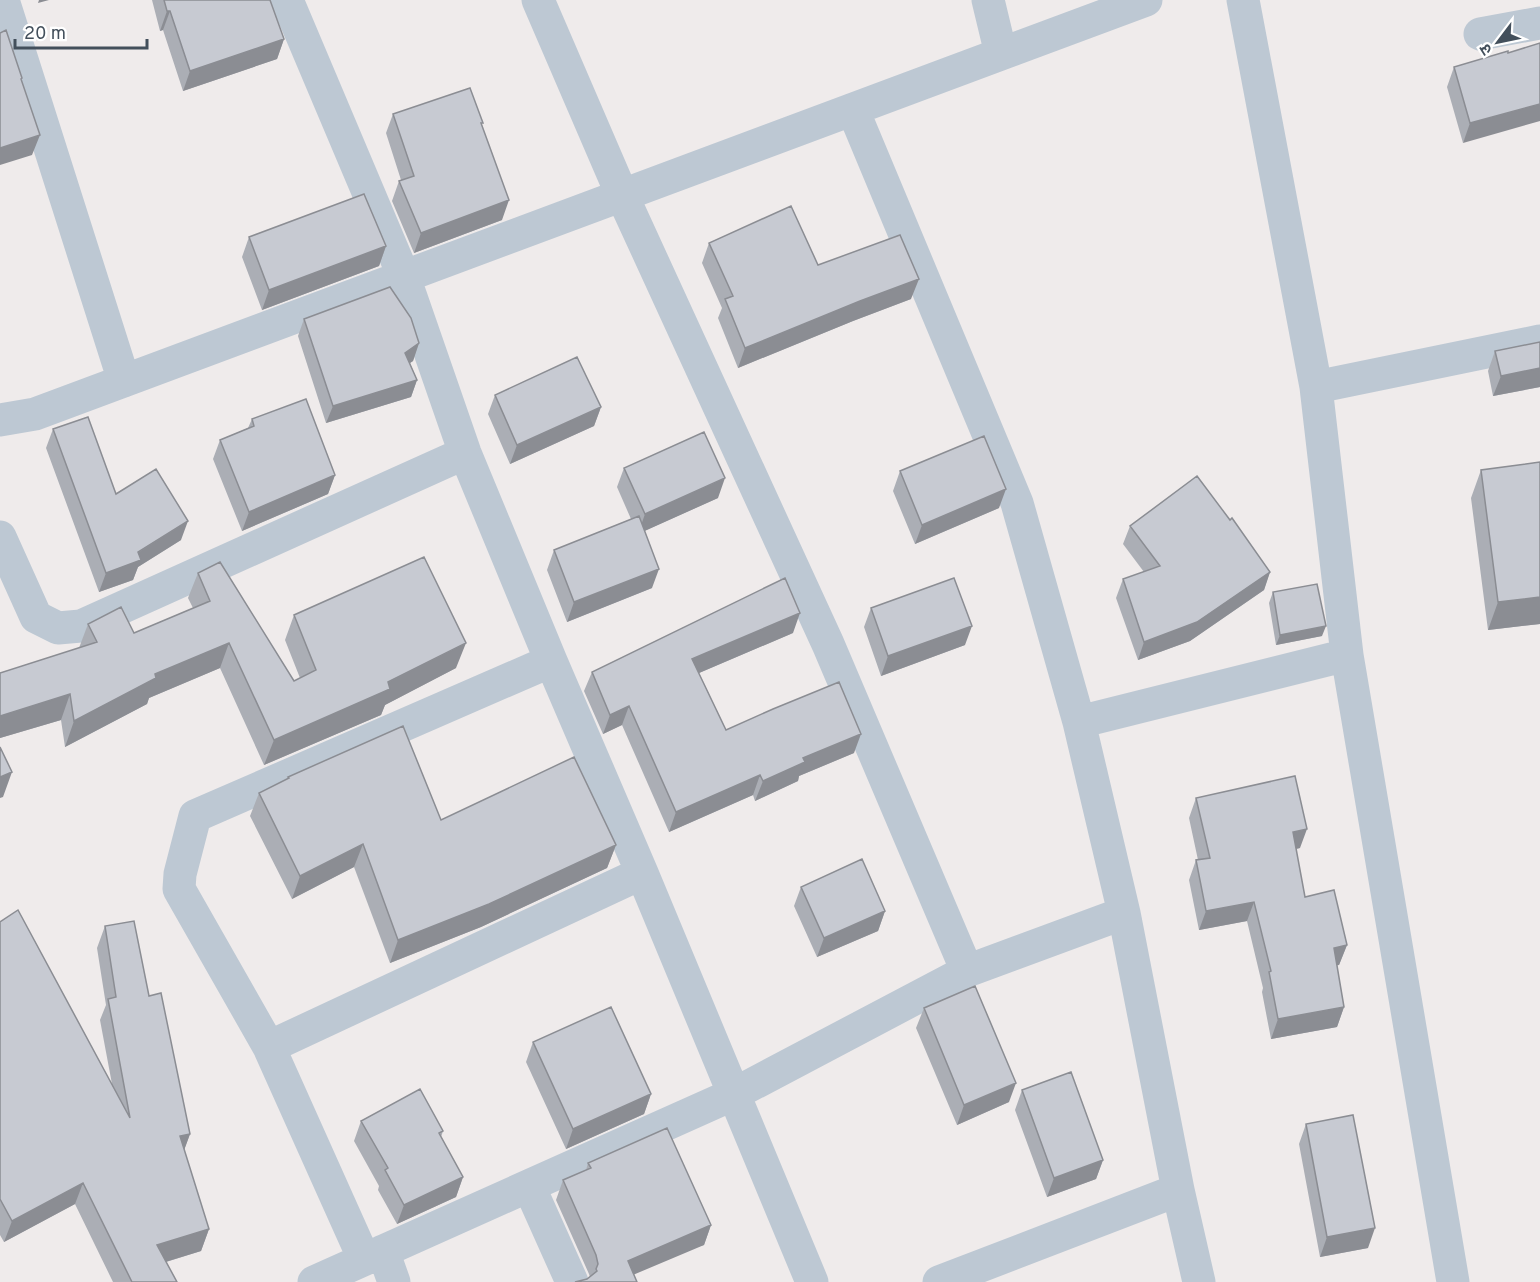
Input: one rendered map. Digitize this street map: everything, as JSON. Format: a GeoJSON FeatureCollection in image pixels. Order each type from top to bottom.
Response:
{"type":"FeatureCollection","features":[{"type":"Feature","properties":{"kind":"street"},"geometry":{"type":"LineString","coordinates":[[3,0],[123,381]]}},
{"type":"Feature","properties":{"kind":"street"},"geometry":{"type":"LineString","coordinates":[[287,0],[404,277],[465,453],[812,1282]]}},
{"type":"Feature","properties":{"kind":"street"},"geometry":{"type":"LineString","coordinates":[[538,0],[622,195],[828,644],[967,971]]}},
{"type":"Feature","properties":{"kind":"street"},"geometry":{"type":"LineString","coordinates":[[988,0],[1001,54]]}},
{"type":"Feature","properties":{"kind":"street"},"geometry":{"type":"LineString","coordinates":[[0,420],[35,414],[1146,0]]}},
{"type":"Feature","properties":{"kind":"street"},"geometry":{"type":"LineString","coordinates":[[1243,0],[1316,387],[1347,655],[1453,1282]]}},
{"type":"Feature","properties":{"kind":"street"},"geometry":{"type":"LineString","coordinates":[[1480,34],[1540,23]]}},
{"type":"Feature","properties":{"kind":"street"},"geometry":{"type":"LineString","coordinates":[[853,110],[1017,503],[1079,722],[1124,913],[1178,1190],[1199,1282]]}},
{"type":"Feature","properties":{"kind":"street"},"geometry":{"type":"LineString","coordinates":[[1316,387],[1540,341]]}},
{"type":"Feature","properties":{"kind":"street"},"geometry":{"type":"LineString","coordinates":[[0,537],[36,617],[58,628],[81,626],[465,453]]}},
{"type":"Feature","properties":{"kind":"street"},"geometry":{"type":"LineString","coordinates":[[1079,722],[1347,655]]}},
{"type":"Feature","properties":{"kind":"street"},"geometry":{"type":"LineString","coordinates":[[394,1282],[373,1255],[269,1047],[179,889],[180,874],[195,816],[551,661]]}},
{"type":"Feature","properties":{"kind":"street"},"geometry":{"type":"LineString","coordinates":[[269,1047],[642,873]]}},
{"type":"Feature","properties":{"kind":"street"},"geometry":{"type":"LineString","coordinates":[[314,1282],[734,1094],[967,971],[1124,913]]}},
{"type":"Feature","properties":{"kind":"street"},"geometry":{"type":"LineString","coordinates":[[529,1186],[572,1282]]}},
{"type":"Feature","properties":{"kind":"street"},"geometry":{"type":"LineString","coordinates":[[939,1282],[1178,1190]]}},
{"type":"Feature","properties":{"kind":"building"},"geometry":{"type":"Polygon","coordinates":[[[164,0],[270,0],[284,39],[190,71],[170,11],[167,11],[164,0]]]}},
{"type":"Feature","properties":{"kind":"building"},"geometry":{"type":"Polygon","coordinates":[[[6,30],[40,135],[0,148],[0,33],[6,30]]]}},
{"type":"Feature","properties":{"kind":"building"},"geometry":{"type":"Polygon","coordinates":[[[1540,43],[1540,104],[1470,123],[1454,67],[1540,43]]]}},
{"type":"Feature","properties":{"kind":"building"},"geometry":{"type":"Polygon","coordinates":[[[470,88],[509,200],[421,233],[399,181],[414,176],[393,114],[470,88]]]}},
{"type":"Feature","properties":{"kind":"building"},"geometry":{"type":"Polygon","coordinates":[[[364,194],[386,246],[269,290],[249,237],[364,194]]]}},
{"type":"Feature","properties":{"kind":"building"},"geometry":{"type":"Polygon","coordinates":[[[791,206],[818,265],[900,235],[919,279],[745,348],[725,299],[733,296],[709,243],[791,206]]]}},
{"type":"Feature","properties":{"kind":"building"},"geometry":{"type":"Polygon","coordinates":[[[390,287],[411,318],[419,343],[405,353],[417,380],[333,406],[304,319],[390,287]]]}},
{"type":"Feature","properties":{"kind":"building"},"geometry":{"type":"Polygon","coordinates":[[[1540,342],[1540,368],[1501,376],[1495,351],[1540,342]]]}},
{"type":"Feature","properties":{"kind":"building"},"geometry":{"type":"Polygon","coordinates":[[[577,357],[601,407],[517,445],[495,395],[577,357]]]}},
{"type":"Feature","properties":{"kind":"building"},"geometry":{"type":"Polygon","coordinates":[[[306,399],[335,475],[249,512],[220,440],[254,426],[252,419],[306,399]]]}},
{"type":"Feature","properties":{"kind":"building"},"geometry":{"type":"Polygon","coordinates":[[[88,417],[116,494],[156,469],[188,521],[138,552],[141,560],[106,573],[53,429],[88,417]]]}},
{"type":"Feature","properties":{"kind":"building"},"geometry":{"type":"Polygon","coordinates":[[[704,432],[725,478],[645,514],[624,468],[704,432]]]}},
{"type":"Feature","properties":{"kind":"building"},"geometry":{"type":"Polygon","coordinates":[[[984,436],[1006,489],[922,525],[900,471],[984,436]]]}},
{"type":"Feature","properties":{"kind":"building"},"geometry":{"type":"Polygon","coordinates":[[[1540,462],[1540,597],[1498,602],[1481,470],[1540,462]]]}},
{"type":"Feature","properties":{"kind":"building"},"geometry":{"type":"Polygon","coordinates":[[[1197,476],[1230,520],[1232,518],[1270,572],[1197,622],[1144,642],[1123,579],[1160,566],[1130,526],[1197,476]]]}},
{"type":"Feature","properties":{"kind":"building"},"geometry":{"type":"Polygon","coordinates":[[[639,516],[659,569],[574,602],[554,550],[639,516]]]}},
{"type":"Feature","properties":{"kind":"building"},"geometry":{"type":"Polygon","coordinates":[[[424,557],[466,643],[388,682],[390,689],[274,740],[229,643],[155,674],[156,678],[74,721],[70,694],[0,716],[0,673],[97,642],[88,624],[121,607],[134,633],[210,601],[198,573],[220,562],[294,681],[316,670],[294,615],[424,557]]]}},
{"type":"Feature","properties":{"kind":"building"},"geometry":{"type":"Polygon","coordinates":[[[785,578],[800,613],[692,659],[726,730],[839,682],[861,734],[803,758],[805,762],[763,781],[760,775],[676,812],[629,706],[610,715],[592,672],[785,578]]]}},
{"type":"Feature","properties":{"kind":"building"},"geometry":{"type":"Polygon","coordinates":[[[954,578],[972,626],[888,656],[871,608],[954,578]]]}},
{"type":"Feature","properties":{"kind":"building"},"geometry":{"type":"Polygon","coordinates":[[[1317,584],[1326,626],[1280,635],[1273,592],[1317,584]]]}},
{"type":"Feature","properties":{"kind":"building"},"geometry":{"type":"Polygon","coordinates":[[[403,726],[441,820],[574,757],[616,845],[489,904],[398,940],[363,844],[300,876],[259,793],[288,777],[403,726]]]}},
{"type":"Feature","properties":{"kind":"building"},"geometry":{"type":"Polygon","coordinates":[[[0,747],[12,772],[0,777],[0,747]]]}},
{"type":"Feature","properties":{"kind":"building"},"geometry":{"type":"Polygon","coordinates":[[[1295,776],[1307,829],[1293,832],[1305,897],[1334,890],[1347,945],[1334,948],[1344,1007],[1278,1019],[1269,972],[1271,971],[1254,902],[1206,911],[1196,860],[1210,858],[1196,798],[1295,776]]]}},
{"type":"Feature","properties":{"kind":"building"},"geometry":{"type":"Polygon","coordinates":[[[862,859],[885,911],[824,938],[801,887],[862,859]]]}},
{"type":"Feature","properties":{"kind":"building"},"geometry":{"type":"Polygon","coordinates":[[[18,910],[130,1118],[108,999],[116,997],[105,926],[134,921],[149,996],[161,993],[190,1134],[180,1136],[209,1229],[157,1245],[177,1282],[132,1282],[83,1183],[12,1221],[0,1199],[0,922],[18,910]]]}},
{"type":"Feature","properties":{"kind":"building"},"geometry":{"type":"Polygon","coordinates":[[[975,986],[1016,1083],[964,1105],[924,1008],[975,986]]]}},
{"type":"Feature","properties":{"kind":"building"},"geometry":{"type":"Polygon","coordinates":[[[611,1007],[651,1094],[573,1129],[533,1042],[611,1007]]]}},
{"type":"Feature","properties":{"kind":"building"},"geometry":{"type":"Polygon","coordinates":[[[1071,1072],[1103,1160],[1054,1178],[1022,1090],[1071,1072]]]}},
{"type":"Feature","properties":{"kind":"building"},"geometry":{"type":"Polygon","coordinates":[[[420,1089],[443,1131],[439,1133],[463,1177],[404,1205],[385,1170],[388,1168],[361,1121],[420,1089]]]}},
{"type":"Feature","properties":{"kind":"building"},"geometry":{"type":"Polygon","coordinates":[[[1353,1115],[1375,1228],[1327,1237],[1306,1124],[1353,1115]]]}},
{"type":"Feature","properties":{"kind":"building"},"geometry":{"type":"Polygon","coordinates":[[[667,1128],[711,1225],[628,1261],[637,1282],[575,1282],[587,1279],[597,1271],[598,1264],[563,1180],[591,1168],[588,1163],[667,1128]]]}}]}
